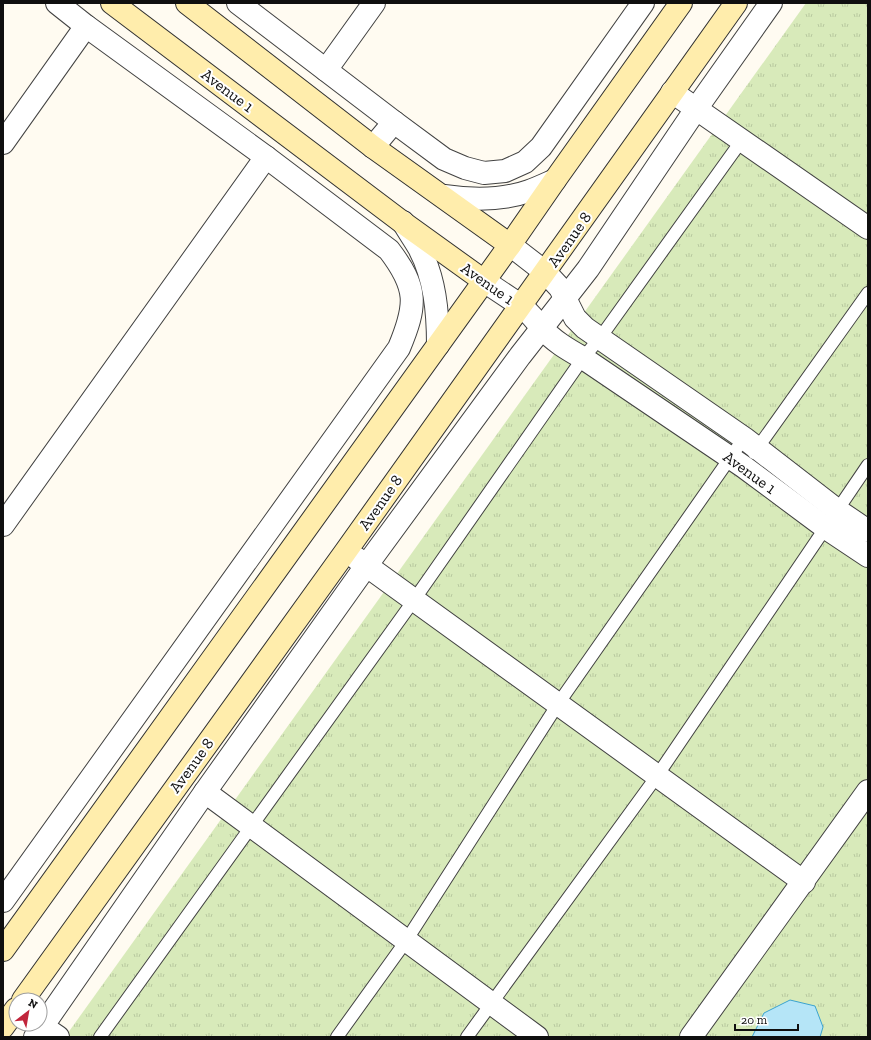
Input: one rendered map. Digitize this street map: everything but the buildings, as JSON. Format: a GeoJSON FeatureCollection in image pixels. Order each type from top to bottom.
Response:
{"type":"FeatureCollection","features":[{"type":"Feature","properties":{"kind":"main road","name":"Avenue 1"},"geometry":{"type":"LineString","coordinates":[[112,3],[402,222],[484,281]]}},
{"type":"Feature","properties":{"kind":"main road","name":"Avenue 1"},"geometry":{"type":"LineString","coordinates":[[187,3],[373,147],[444,196],[510,245]]}},
{"type":"Feature","properties":{"kind":"main road"},"geometry":{"type":"LineString","coordinates":[[3,950],[510,245],[681,3]]}},
{"type":"Feature","properties":{"kind":"main road","name":"Avenue 8"},"geometry":{"type":"LineString","coordinates":[[28,992],[346,551],[736,3]]}},
{"type":"Feature","properties":{"kind":"street"},"geometry":{"type":"LineString","coordinates":[[3,901],[399,348],[406,332],[412,305],[412,294],[409,282],[402,267],[389,250],[57,3]]}},
{"type":"Feature","properties":{"kind":"street"},"geometry":{"type":"LineString","coordinates":[[238,3],[444,159],[465,168],[484,172],[505,171],[525,162],[541,147],[643,3]]}},
{"type":"Feature","properties":{"kind":"street"},"geometry":{"type":"LineString","coordinates":[[326,70],[374,3]]}},
{"type":"Feature","properties":{"kind":"street"},"geometry":{"type":"LineString","coordinates":[[48,1025],[205,792],[366,566],[520,356],[588,269],[766,5]]}},
{"type":"Feature","properties":{"kind":"street"},"geometry":{"type":"LineString","coordinates":[[3,143],[86,26]]}},
{"type":"Feature","properties":{"kind":"street"},"geometry":{"type":"LineString","coordinates":[[672,92],[868,228]]}},
{"type":"Feature","properties":{"kind":"street"},"geometry":{"type":"LineString","coordinates":[[373,147],[394,122]]}},
{"type":"Feature","properties":{"kind":"street"},"geometry":{"type":"LineString","coordinates":[[3,525],[266,157]]}},
{"type":"Feature","properties":{"kind":"street"},"geometry":{"type":"LineString","coordinates":[[329,205],[348,180]]}},
{"type":"Feature","properties":{"kind":"street"},"geometry":{"type":"LineString","coordinates":[[444,196],[472,200],[501,198],[529,191],[555,180]]}},
{"type":"Feature","properties":{"kind":"street"},"geometry":{"type":"LineString","coordinates":[[402,222],[420,250],[431,280],[438,312],[438,345]]}},
{"type":"Feature","properties":{"kind":"street","name":"Avenue 1"},"geometry":{"type":"LineString","coordinates":[[510,245],[545,272],[560,288],[575,318],[585,328],[750,444],[837,510],[868,531]]}},
{"type":"Feature","properties":{"kind":"street","name":"Avenue 1"},"geometry":{"type":"LineString","coordinates":[[484,281],[530,313],[542,329],[567,349],[583,358],[738,463],[826,528],[868,556]]}},
{"type":"Feature","properties":{"kind":"street"},"geometry":{"type":"LineString","coordinates":[[346,551],[804,882]]}},
{"type":"Feature","properties":{"kind":"street"},"geometry":{"type":"LineString","coordinates":[[691,1037],[868,791]]}},
{"type":"Feature","properties":{"kind":"street"},"geometry":{"type":"LineString","coordinates":[[205,792],[537,1037]]}},
{"type":"Feature","properties":{"kind":"lane"},"geometry":{"type":"LineString","coordinates":[[100,1037],[414,600],[583,358],[600,338],[742,140]]}},
{"type":"Feature","properties":{"kind":"lane"},"geometry":{"type":"LineString","coordinates":[[337,1037],[406,941],[558,704],[738,463],[750,444],[868,292]]}},
{"type":"Feature","properties":{"kind":"lane"},"geometry":{"type":"LineString","coordinates":[[467,1037],[657,776],[868,465]]}},
{"type":"Feature","properties":{"kind":"green space"},"geometry":{"type":"Polygon","coordinates":[[[806,3],[868,3],[868,1037],[65,1037],[806,3]]]}},
{"type":"Feature","properties":{"kind":"water"},"geometry":{"type":"Polygon","coordinates":[[[790,1000],[815,1006],[823,1027],[820,1037],[752,1037],[764,1013],[790,1000]]]}}]}
